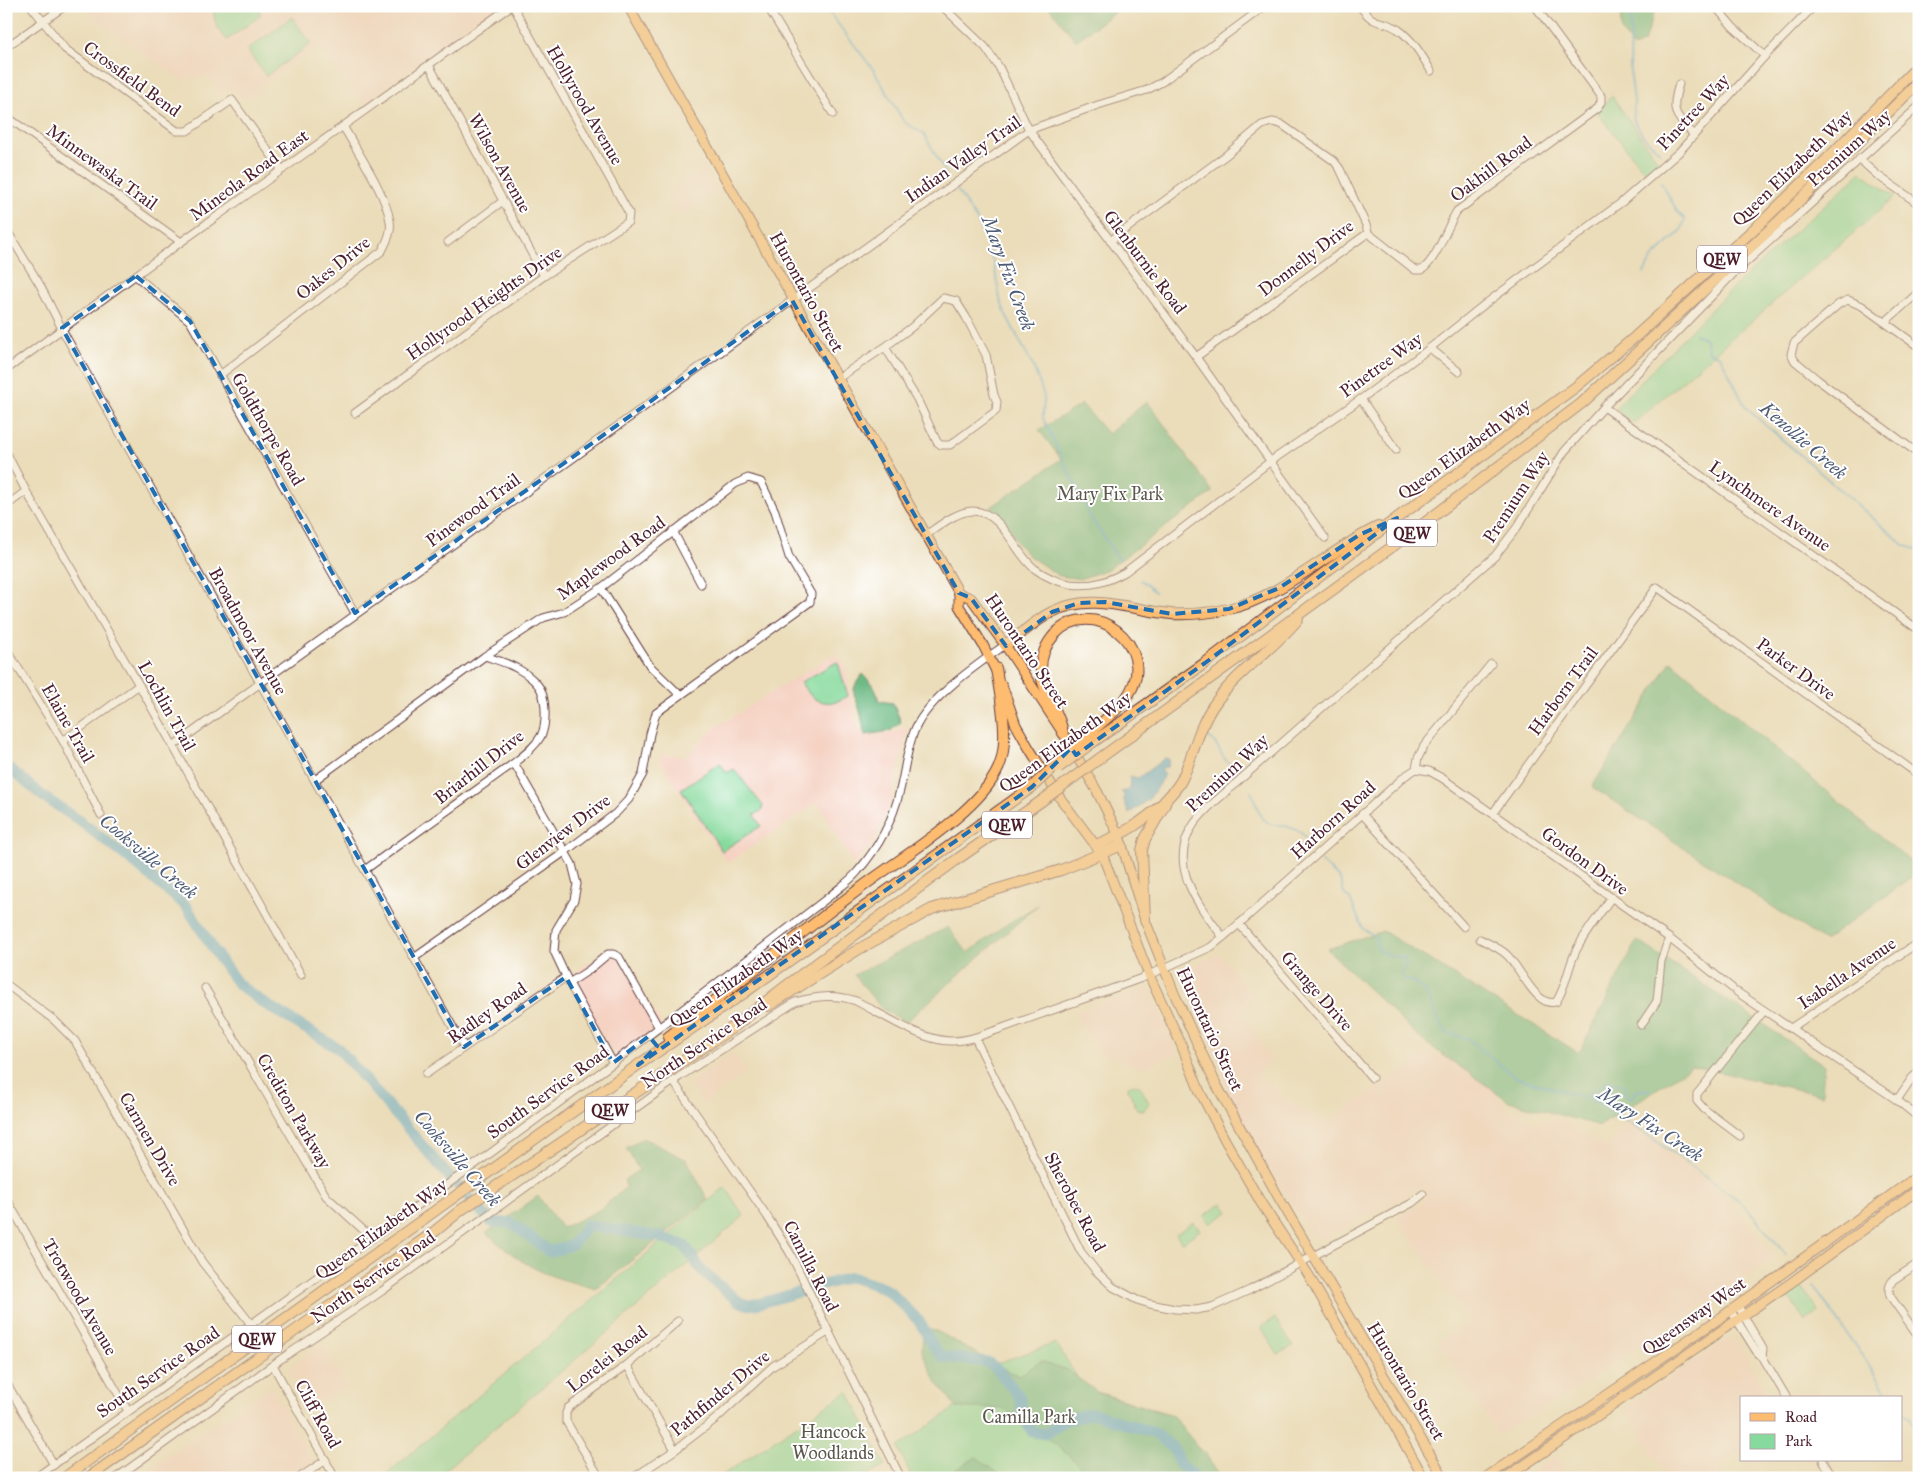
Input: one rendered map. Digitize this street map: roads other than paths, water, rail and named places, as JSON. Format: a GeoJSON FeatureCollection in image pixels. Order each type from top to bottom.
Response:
{"type":"FeatureCollection","features":[{"type":"Feature","properties":{"kind":"highway","name":"Queen Elizabeth Way"},"geometry":{"type":"LineString","coordinates":[[64,1478],[638,1065],[744,993],[1032,786],[1092,738],[1205,663],[1397,518],[1562,397],[1635,337],[1795,190],[1919,65]]}},
{"type":"Feature","properties":{"kind":"highway","name":"Queen Elizabeth Way"},"geometry":{"type":"LineString","coordinates":[[88,1478],[426,1238],[461,1210],[735,1026],[959,858],[1043,800],[1430,520],[1582,404],[1778,222],[1919,82]]}},
{"type":"Feature","properties":{"kind":"highway"},"geometry":{"type":"LineString","coordinates":[[1005,645],[1052,612],[1079,603],[1105,602],[1172,614],[1229,609],[1278,588],[1359,536],[1397,518]]}},
{"type":"Feature","properties":{"kind":"highway"},"geometry":{"type":"LineString","coordinates":[[1145,920],[1142,850],[1145,839],[1181,781],[1212,707],[1231,682],[1286,634],[1308,607]]}},
{"type":"Feature","properties":{"kind":"highway"},"geometry":{"type":"LineString","coordinates":[[1063,733],[1062,720],[1043,682],[1040,670],[1042,658],[1047,643],[1061,628],[1071,622],[1088,619],[1105,622],[1120,632],[1130,644],[1135,657],[1136,668],[1136,676],[1130,692],[1092,738]]}},
{"type":"Feature","properties":{"kind":"highway"},"geometry":{"type":"LineString","coordinates":[[638,1065],[684,1025],[863,886],[955,818],[986,789],[999,767],[1003,746],[1002,715],[996,668]]}},
{"type":"Feature","properties":{"kind":"highway"},"geometry":{"type":"LineString","coordinates":[[735,1026],[859,949],[932,909],[1052,872],[1102,854],[1121,840],[1170,796]]}},
{"type":"Feature","properties":{"kind":"highway"},"geometry":{"type":"LineString","coordinates":[[1096,844],[1121,840]]}},
{"type":"Feature","properties":{"kind":"main road","name":"Hurontario Street"},"geometry":{"type":"LineString","coordinates":[[628,6],[792,300],[960,593],[959,606],[996,668],[1016,725],[1060,798],[1102,854],[1150,976],[1181,1044],[1200,1092],[1261,1203],[1300,1262],[1417,1465],[1422,1478]]}},
{"type":"Feature","properties":{"kind":"main road","name":"Hurontario Street"},"geometry":{"type":"LineString","coordinates":[[960,593],[972,598],[1005,645],[1063,733],[1097,791],[1121,840],[1145,920],[1164,969],[1216,1084],[1278,1198],[1444,1478]]}},
{"type":"Feature","properties":{"kind":"main road","name":"Queensway West"},"geometry":{"type":"LineString","coordinates":[[1478,1478],[1488,1476],[1734,1308],[1919,1175]]}},
{"type":"Feature","properties":{"kind":"main road","name":"Queensway West"},"geometry":{"type":"LineString","coordinates":[[1505,1478],[1800,1276],[1919,1189]]}},
{"type":"Feature","properties":{"kind":"main road"},"geometry":{"type":"LineString","coordinates":[[1438,1467],[1448,1478]]}},
{"type":"Feature","properties":{"kind":"street","name":"Crossfield Bend"},"geometry":{"type":"LineString","coordinates":[[31,6],[65,49],[177,131],[187,132],[232,100],[282,170]]}},
{"type":"Feature","properties":{"kind":"street"},"geometry":{"type":"LineString","coordinates":[[6,47],[64,6]]}},
{"type":"Feature","properties":{"kind":"street","name":"Mineola Road East"},"geometry":{"type":"LineString","coordinates":[[6,370],[181,242],[512,6]]}},
{"type":"Feature","properties":{"kind":"street","name":"Hollyrood Avenue"},"geometry":{"type":"LineString","coordinates":[[512,6],[629,213],[630,218]]}},
{"type":"Feature","properties":{"kind":"street"},"geometry":{"type":"LineString","coordinates":[[767,6],[833,114]]}},
{"type":"Feature","properties":{"kind":"street","name":"Glenburnie Road"},"geometry":{"type":"LineString","coordinates":[[942,6],[985,46],[999,67],[1029,130],[1196,357],[1325,538]]}},
{"type":"Feature","properties":{"kind":"street","name":"Indian Valley Trail"},"geometry":{"type":"LineString","coordinates":[[792,300],[1029,130],[1098,105],[1147,90],[1162,82],[1265,6]]}},
{"type":"Feature","properties":{"kind":"street"},"geometry":{"type":"LineString","coordinates":[[1360,6],[1367,17],[1398,29],[1424,59],[1431,71]]}},
{"type":"Feature","properties":{"kind":"street","name":"Oakhill Road"},"geometry":{"type":"LineString","coordinates":[[1368,233],[1415,270],[1422,270],[1429,265],[1457,211],[1593,113],[1601,102],[1601,96],[1535,6]]}},
{"type":"Feature","properties":{"kind":"street"},"geometry":{"type":"LineString","coordinates":[[1715,6],[1733,27],[1765,56]]}},
{"type":"Feature","properties":{"kind":"street","name":"Pinetree Way"},"geometry":{"type":"LineString","coordinates":[[926,535],[961,513],[972,511],[984,513],[996,521],[1035,569],[1055,581],[1081,585],[1095,584],[1111,580],[1125,572],[1271,461],[1361,399],[1430,348],[1485,304],[1622,202],[1679,152],[1765,56],[1814,6]]}},
{"type":"Feature","properties":{"kind":"street","name":"Wilson Avenue"},"geometry":{"type":"LineString","coordinates":[[429,65],[544,276]]}},
{"type":"Feature","properties":{"kind":"street"},"geometry":{"type":"LineString","coordinates":[[1679,84],[1674,100],[1676,114],[1694,135]]}},
{"type":"Feature","properties":{"kind":"street","name":"Premium Way"},"geometry":{"type":"LineString","coordinates":[[1222,937],[1189,888],[1183,866],[1184,851],[1194,824],[1210,806],[1495,556],[1518,526],[1564,452],[1604,407],[1732,275],[1919,106]]}},
{"type":"Feature","properties":{"kind":"street","name":"Minnewaska Trail"},"geometry":{"type":"LineString","coordinates":[[6,116],[181,242]]}},
{"type":"Feature","properties":{"kind":"street","name":"Donnelly Drive"},"geometry":{"type":"LineString","coordinates":[[1110,241],[1225,156],[1262,125],[1272,122],[1281,124],[1334,161],[1344,177],[1368,233],[1196,357]]}},
{"type":"Feature","properties":{"kind":"street","name":"Oakes Drive"},"geometry":{"type":"LineString","coordinates":[[220,375],[382,250],[389,238],[390,222],[385,202],[343,126]]}},
{"type":"Feature","properties":{"kind":"street"},"geometry":{"type":"LineString","coordinates":[[1859,159],[1877,175],[1919,204]]}},
{"type":"Feature","properties":{"kind":"street"},"geometry":{"type":"LineString","coordinates":[[448,242],[503,201]]}},
{"type":"Feature","properties":{"kind":"street","name":"Hollyrood Heights Drive"},"geometry":{"type":"LineString","coordinates":[[355,413],[544,276],[628,222],[630,218]]}},
{"type":"Feature","properties":{"kind":"street","name":"Broadmoor Avenue"},"geometry":{"type":"LineString","coordinates":[[6,229],[40,285],[260,684],[366,869],[464,1047]]}},
{"type":"Feature","properties":{"kind":"street","name":"Goldthorpe Road"},"geometry":{"type":"LineString","coordinates":[[136,276],[190,321],[355,613]]}},
{"type":"Feature","properties":{"kind":"street"},"geometry":{"type":"LineString","coordinates":[[1885,322],[1919,292]]}},
{"type":"Feature","properties":{"kind":"street"},"geometry":{"type":"LineString","coordinates":[[837,379],[912,327],[943,298],[956,301],[986,355],[997,407],[993,414],[950,445],[941,445],[937,442],[917,399],[885,347]]}},
{"type":"Feature","properties":{"kind":"street","name":"Pinewood Trail"},"geometry":{"type":"LineString","coordinates":[[173,746],[355,613],[792,300]]}},
{"type":"Feature","properties":{"kind":"street"},"geometry":{"type":"LineString","coordinates":[[1919,347],[1862,306],[1848,300],[1839,304],[1794,343],[1791,350],[1792,358],[1919,454]]}},
{"type":"Feature","properties":{"kind":"street"},"geometry":{"type":"LineString","coordinates":[[1430,348],[1459,372]]}},
{"type":"Feature","properties":{"kind":"street"},"geometry":{"type":"LineString","coordinates":[[1361,399],[1396,450]]}},
{"type":"Feature","properties":{"kind":"street","name":"Lynchmere Avenue"},"geometry":{"type":"LineString","coordinates":[[1604,407],[1919,630]]}},
{"type":"Feature","properties":{"kind":"street","name":"Lochlin Trail"},"geometry":{"type":"LineString","coordinates":[[6,452],[26,491],[139,685],[301,975]]}},
{"type":"Feature","properties":{"kind":"street","name":"Maplewood Road"},"geometry":{"type":"LineString","coordinates":[[315,780],[485,656],[543,618],[564,612],[601,588],[735,484],[748,478],[761,482],[775,511],[790,557],[811,594],[810,602],[803,607]]}},
{"type":"Feature","properties":{"kind":"street"},"geometry":{"type":"LineString","coordinates":[[6,506],[26,491]]}},
{"type":"Feature","properties":{"kind":"street"},"geometry":{"type":"LineString","coordinates":[[673,532],[702,584]]}},
{"type":"Feature","properties":{"kind":"street","name":"Parker Drive"},"geometry":{"type":"LineString","coordinates":[[1657,587],[1919,774]]}},
{"type":"Feature","properties":{"kind":"street","name":"Harborn Trail"},"geometry":{"type":"LineString","coordinates":[[1493,813],[1657,587]]}},
{"type":"Feature","properties":{"kind":"street"},"geometry":{"type":"LineString","coordinates":[[601,588],[650,666],[680,695]]}},
{"type":"Feature","properties":{"kind":"street","name":"Glenview Drive"},"geometry":{"type":"LineString","coordinates":[[414,958],[566,851],[616,813],[629,799],[643,774],[656,712],[803,607]]}},
{"type":"Feature","properties":{"kind":"street","name":"South Service Road"},"geometry":{"type":"LineString","coordinates":[[35,1478],[439,1191],[613,1063],[830,896],[857,872],[879,843],[896,806],[913,734],[920,720],[935,700],[1005,645]]}},
{"type":"Feature","properties":{"kind":"street","name":"Elaine Trail"},"geometry":{"type":"LineString","coordinates":[[6,648],[63,741],[101,815]]}},
{"type":"Feature","properties":{"kind":"street","name":"Briarhill Drive"},"geometry":{"type":"LineString","coordinates":[[366,869],[514,763],[532,748],[542,735],[545,708],[540,689],[517,668],[485,656]]}},
{"type":"Feature","properties":{"kind":"street"},"geometry":{"type":"LineString","coordinates":[[1416,769],[1418,758],[1428,740],[1491,664]]}},
{"type":"Feature","properties":{"kind":"street"},"geometry":{"type":"LineString","coordinates":[[63,741],[139,685]]}},
{"type":"Feature","properties":{"kind":"street"},"geometry":{"type":"LineString","coordinates":[[514,763],[572,864],[577,884],[574,900],[556,930],[554,951],[613,1063]]}},
{"type":"Feature","properties":{"kind":"street","name":"Harborn Road"},"geometry":{"type":"LineString","coordinates":[[1164,969],[1202,952],[1239,924],[1405,776],[1416,769]]}},
{"type":"Feature","properties":{"kind":"street","name":"Gordon Drive"},"geometry":{"type":"LineString","coordinates":[[1416,769],[1429,771],[1442,778],[1493,813],[1669,938],[1764,1011],[1897,1100],[1919,1118]]}},
{"type":"Feature","properties":{"kind":"street"},"geometry":{"type":"LineString","coordinates":[[1362,814],[1464,927]]}},
{"type":"Feature","properties":{"kind":"street"},"geometry":{"type":"LineString","coordinates":[[1480,939],[1509,956],[1538,997],[1546,1002],[1556,1002],[1562,994],[1577,948],[1611,898]]}},
{"type":"Feature","properties":{"kind":"street","name":"Grange Drive"},"geometry":{"type":"LineString","coordinates":[[1239,924],[1372,1078]]}},
{"type":"Feature","properties":{"kind":"street"},"geometry":{"type":"LineString","coordinates":[[1641,1025],[1657,1001],[1662,961],[1669,938]]}},
{"type":"Feature","properties":{"kind":"street","name":"Isabella Avenue"},"geometry":{"type":"LineString","coordinates":[[1791,1028],[1919,942]]}},
{"type":"Feature","properties":{"kind":"street","name":"Radley Road"},"geometry":{"type":"LineString","coordinates":[[426,1074],[464,1047],[568,980],[589,970],[608,954],[619,957],[659,1028]]}},
{"type":"Feature","properties":{"kind":"street","name":"North Service Road"},"geometry":{"type":"LineString","coordinates":[[116,1478],[273,1365],[382,1291],[673,1081],[778,1011],[795,1002],[813,996],[832,995],[856,1001],[922,1036],[936,1040],[951,1041],[975,1038],[1150,976],[1164,969]]}},
{"type":"Feature","properties":{"kind":"street","name":"Carmen Drive"},"geometry":{"type":"LineString","coordinates":[[6,984],[54,1020],[75,1041],[202,1262],[251,1324]]}},
{"type":"Feature","properties":{"kind":"street","name":"Crediton Parkway"},"geometry":{"type":"LineString","coordinates":[[205,988],[326,1196],[372,1238]]}},
{"type":"Feature","properties":{"kind":"street"},"geometry":{"type":"LineString","coordinates":[[1740,1136],[1704,1109],[1697,1101],[1697,1094],[1764,1011]]}},
{"type":"Feature","properties":{"kind":"street","name":"Sherobee Road"},"geometry":{"type":"LineString","coordinates":[[975,1038],[1082,1252],[1096,1271],[1113,1287],[1150,1304],[1175,1309],[1196,1310],[1220,1305],[1412,1203],[1423,1194]]}},
{"type":"Feature","properties":{"kind":"street"},"geometry":{"type":"LineString","coordinates":[[1897,1100],[1912,1078],[1919,1072]]}},
{"type":"Feature","properties":{"kind":"street","name":"Camilla Road"},"geometry":{"type":"LineString","coordinates":[[673,1081],[768,1216],[790,1253],[901,1478]]}},
{"type":"Feature","properties":{"kind":"street","name":"Trotwood Avenue"},"geometry":{"type":"LineString","coordinates":[[6,1198],[128,1411]]}},
{"type":"Feature","properties":{"kind":"street"},"geometry":{"type":"LineString","coordinates":[[1919,1263],[1893,1280],[1888,1291],[1919,1337]]}},
{"type":"Feature","properties":{"kind":"street"},"geometry":{"type":"LineString","coordinates":[[1734,1308],[1758,1354],[1762,1356],[1786,1396]]}},
{"type":"Feature","properties":{"kind":"street","name":"Lorelei Road"},"geometry":{"type":"LineString","coordinates":[[600,1478],[566,1421],[568,1408],[627,1365],[678,1321]]}},
{"type":"Feature","properties":{"kind":"street","name":"Pathfinder Drive"},"geometry":{"type":"LineString","coordinates":[[633,1478],[675,1450],[717,1418],[773,1366],[828,1332]]}},
{"type":"Feature","properties":{"kind":"street","name":"Cliff Road"},"geometry":{"type":"LineString","coordinates":[[273,1365],[335,1478]]}},
{"type":"Feature","properties":{"kind":"street"},"geometry":{"type":"LineString","coordinates":[[627,1365],[675,1450]]}},
{"type":"Feature","properties":{"kind":"street"},"geometry":{"type":"LineString","coordinates":[[6,1382],[54,1465]]}},
{"type":"Feature","properties":{"kind":"street"},"geometry":{"type":"LineString","coordinates":[[299,1478],[326,1460]]}},
{"type":"Feature","properties":{"kind":"street"},"geometry":{"type":"LineString","coordinates":[[1824,1462],[1833,1478]]}},
{"type":"Feature","properties":{"kind":"water"},"geometry":{"type":"Polygon","coordinates":[[[1165,758],[1169,759],[1168,767],[1162,768],[1161,771],[1165,774],[1150,798],[1129,814],[1124,801],[1124,795],[1121,792],[1129,790],[1130,776],[1138,778],[1165,758]]]}},
{"type":"Feature","properties":{"kind":"waterway","name":"Mary Fix Creek"},"geometry":{"type":"LineString","coordinates":[[824,6],[873,69],[904,122],[924,134],[947,175]]}},
{"type":"Feature","properties":{"kind":"waterway","name":"Kenollie Creek"},"geometry":{"type":"LineString","coordinates":[[1631,6],[1630,70],[1634,101],[1633,119],[1644,137],[1660,152]]}},
{"type":"Feature","properties":{"kind":"waterway","name":"Kenollie Creek"},"geometry":{"type":"LineString","coordinates":[[1644,273],[1653,257],[1681,231],[1685,219],[1678,213],[1661,182]]}},
{"type":"Feature","properties":{"kind":"waterway","name":"Mary Fix Creek"},"geometry":{"type":"LineString","coordinates":[[955,187],[978,222],[994,264],[1000,299],[1005,313],[1034,368],[1044,396],[1043,418],[1083,498],[1089,515],[1119,560]]}},
{"type":"Feature","properties":{"kind":"waterway","name":"Kenollie Creek"},"geometry":{"type":"LineString","coordinates":[[1695,334],[1706,339],[1709,352],[1720,356],[1746,408],[1905,546],[1919,550]]}},
{"type":"Feature","properties":{"kind":"waterway","name":"Mary Fix Creek"},"geometry":{"type":"LineString","coordinates":[[1141,580],[1155,592]]}},
{"type":"Feature","properties":{"kind":"waterway","name":"Mary Fix Creek"},"geometry":{"type":"LineString","coordinates":[[1203,734],[1213,741],[1225,759],[1234,767]]}},
{"type":"Feature","properties":{"kind":"waterway","name":"Cooksville Creek"},"geometry":{"type":"LineString","coordinates":[[6,766],[44,797],[80,821],[132,861],[186,906],[238,984],[262,1002],[339,1049],[491,1222],[511,1223],[550,1252],[573,1244],[587,1225],[660,1237],[685,1246],[702,1271],[738,1301],[748,1305],[851,1277],[881,1287],[890,1292],[919,1321],[936,1351],[944,1357],[988,1362],[998,1370],[1019,1396],[1023,1415],[1032,1432],[1046,1434],[1065,1420],[1092,1413],[1154,1433],[1173,1448],[1180,1465],[1197,1478]]}},
{"type":"Feature","properties":{"kind":"waterway","name":"Mary Fix Creek"},"geometry":{"type":"LineString","coordinates":[[1251,791],[1261,817],[1270,824],[1286,826],[1299,831],[1309,841]]}},
{"type":"Feature","properties":{"kind":"waterway","name":"Mary Fix Creek"},"geometry":{"type":"LineString","coordinates":[[1320,860],[1340,879],[1344,894],[1350,899],[1363,929],[1376,937],[1379,951],[1405,958],[1406,965],[1401,974],[1405,980],[1413,982],[1423,989],[1431,1002],[1437,1019],[1446,1032],[1468,1039],[1517,1078],[1589,1099],[1646,1134],[1733,1196],[1749,1210],[1786,1255]]}},
{"type":"Feature","properties":{"kind":"waterway"},"geometry":{"type":"LineString","coordinates":[[1585,1098],[1608,1081],[1622,1085],[1625,1089],[1625,1094],[1631,1098],[1638,1090],[1650,1090]]}},
{"type":"Feature","properties":{"kind":"waterway","name":"Mary Fix Creek"},"geometry":{"type":"LineString","coordinates":[[1814,1286],[1890,1396]]}},
{"type":"Feature","properties":{"kind":"waterway","name":"Mary Fix Creek"},"geometry":{"type":"LineString","coordinates":[[1902,1411],[1910,1418],[1919,1434]]}},
{"type":"Feature","properties":{"kind":"park label","name":"Mary Fix Park"},"geometry":{"type":"Point","coordinates":[1110,494]}},
{"type":"Feature","properties":{"kind":"park label","name":"Camilla Park"},"geometry":{"type":"Point","coordinates":[1029,1417]}},
{"type":"Feature","properties":{"kind":"park label","name":"Hancock Woodlands"},"geometry":{"type":"Point","coordinates":[833,1442]}}]}
